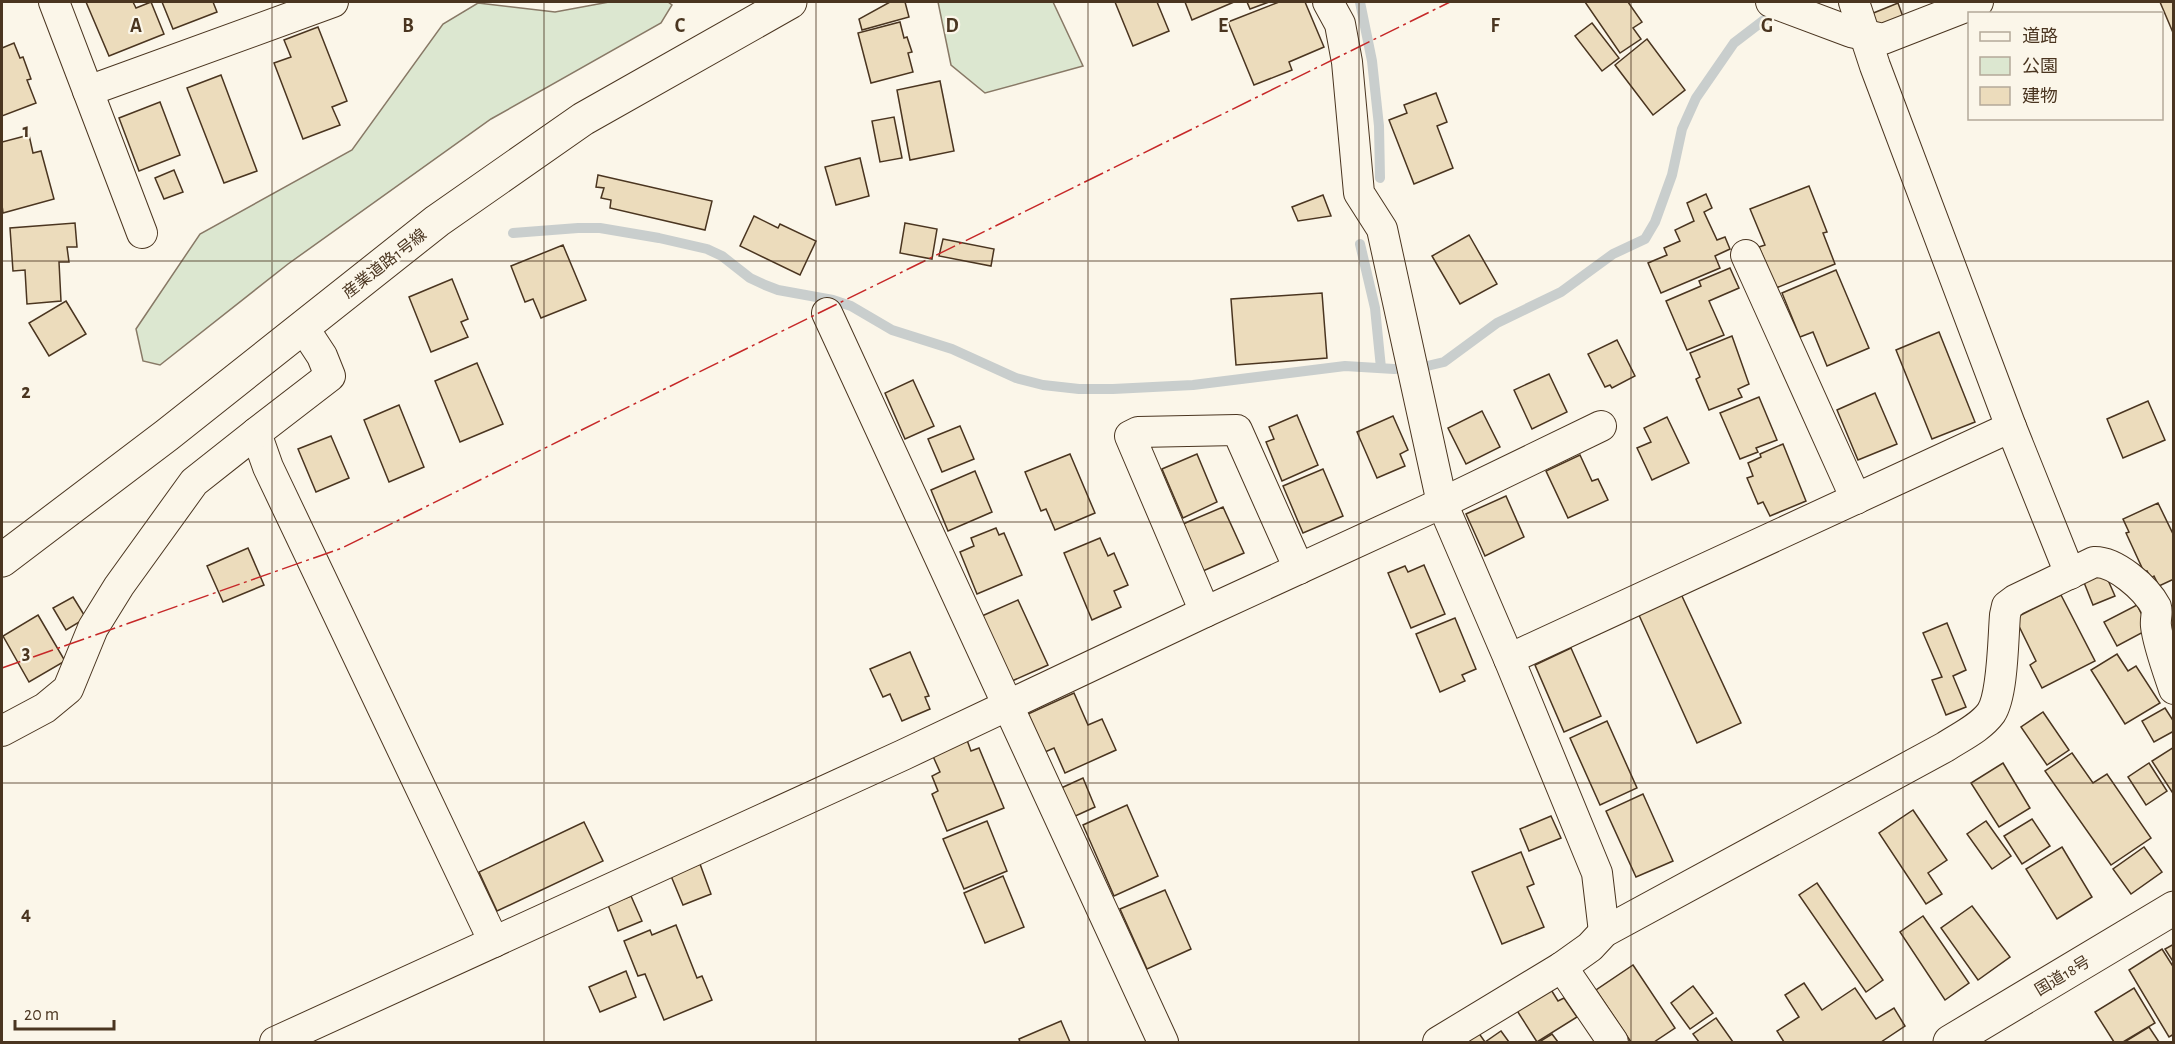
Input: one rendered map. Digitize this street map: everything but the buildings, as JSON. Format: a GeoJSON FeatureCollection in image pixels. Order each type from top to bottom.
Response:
{"type":"FeatureCollection","features":[{"type":"Feature","properties":{"kind":"main road","name":"産業道路1号線"},"geometry":{"type":"LineString","coordinates":[[2,560],[168,435],[437,221],[583,119],[790,2]]}},
{"type":"Feature","properties":{"kind":"main road","name":"国道18号"},"geometry":{"type":"LineString","coordinates":[[1950,1042],[2174,908]]}},
{"type":"Feature","properties":{"kind":"street"},"geometry":{"type":"LineString","coordinates":[[54,2],[142,233]]}},
{"type":"Feature","properties":{"kind":"street"},"geometry":{"type":"LineString","coordinates":[[88,91],[333,2]]}},
{"type":"Feature","properties":{"kind":"street"},"geometry":{"type":"LineString","coordinates":[[1328,2],[1340,24],[1347,62],[1359,193],[1382,229],[1442,503],[1509,659],[1596,873],[1604,932]]}},
{"type":"Feature","properties":{"kind":"street"},"geometry":{"type":"LineString","coordinates":[[1771,2],[1851,32],[1884,39],[1978,2]]}},
{"type":"Feature","properties":{"kind":"street"},"geometry":{"type":"LineString","coordinates":[[1854,2],[1875,66],[2070,574]]}},
{"type":"Feature","properties":{"kind":"street"},"geometry":{"type":"LineString","coordinates":[[1746,255],[1856,499]]}},
{"type":"Feature","properties":{"kind":"street"},"geometry":{"type":"LineString","coordinates":[[828,313],[1163,1042]]}},
{"type":"Feature","properties":{"kind":"street"},"geometry":{"type":"LineString","coordinates":[[2,731],[45,708],[68,689],[93,628],[119,586],[194,482],[330,376],[322,356],[303,327]]}},
{"type":"Feature","properties":{"kind":"street"},"geometry":{"type":"LineString","coordinates":[[275,1042],[903,755],[1442,503],[1601,426]]}},
{"type":"Feature","properties":{"kind":"street"},"geometry":{"type":"LineString","coordinates":[[1509,659],[2012,427]]}},
{"type":"Feature","properties":{"kind":"street"},"geometry":{"type":"LineString","coordinates":[[1205,612],[1130,436],[1138,432],[1238,430],[1299,569]]}},
{"type":"Feature","properties":{"kind":"street"},"geometry":{"type":"LineString","coordinates":[[256,433],[268,467],[494,942]]}},
{"type":"Feature","properties":{"kind":"street"},"geometry":{"type":"LineString","coordinates":[[1438,1042],[1562,967],[1590,947],[1604,932],[1945,747],[1978,725],[1990,714],[1997,700],[2007,606],[2094,562],[2104,562],[2118,568],[2147,595],[2165,606],[2156,626],[2174,689]]}},
{"type":"Feature","properties":{"kind":"street"},"geometry":{"type":"LineString","coordinates":[[1562,967],[1612,1042]]}},
{"type":"Feature","properties":{"kind":"green space"},"geometry":{"type":"Polygon","coordinates":[[[609,2],[668,2],[672,5],[661,23],[491,119],[288,264],[160,365],[143,361],[136,329],[200,234],[352,150],[443,24],[478,3],[555,12],[609,2]]]}},
{"type":"Feature","properties":{"kind":"green space"},"geometry":{"type":"Polygon","coordinates":[[[938,2],[1053,2],[1083,66],[985,93],[951,65],[938,2]]]}},
{"type":"Feature","properties":{"kind":"waterway"},"geometry":{"type":"LineString","coordinates":[[1360,2],[1372,61],[1379,126],[1380,178]]}},
{"type":"Feature","properties":{"kind":"waterway"},"geometry":{"type":"LineString","coordinates":[[513,233],[600,228],[707,249],[722,256],[750,278],[765,285],[851,306],[892,330],[952,349],[1016,378],[1043,385],[1079,389],[1113,389],[1193,385],[1345,366],[1394,369],[1427,366],[1444,362],[1497,323],[1561,292],[1613,254],[1645,239],[1655,222],[1672,175],[1682,129],[1696,98],[1734,43],[1768,17]]}},
{"type":"Feature","properties":{"kind":"waterway"},"geometry":{"type":"LineString","coordinates":[[1360,244],[1375,308],[1381,368]]}},
{"type":"Feature","properties":{"kind":"power"},"geometry":{"type":"LineString","coordinates":[[2,668],[342,548],[1450,2]]}}]}
